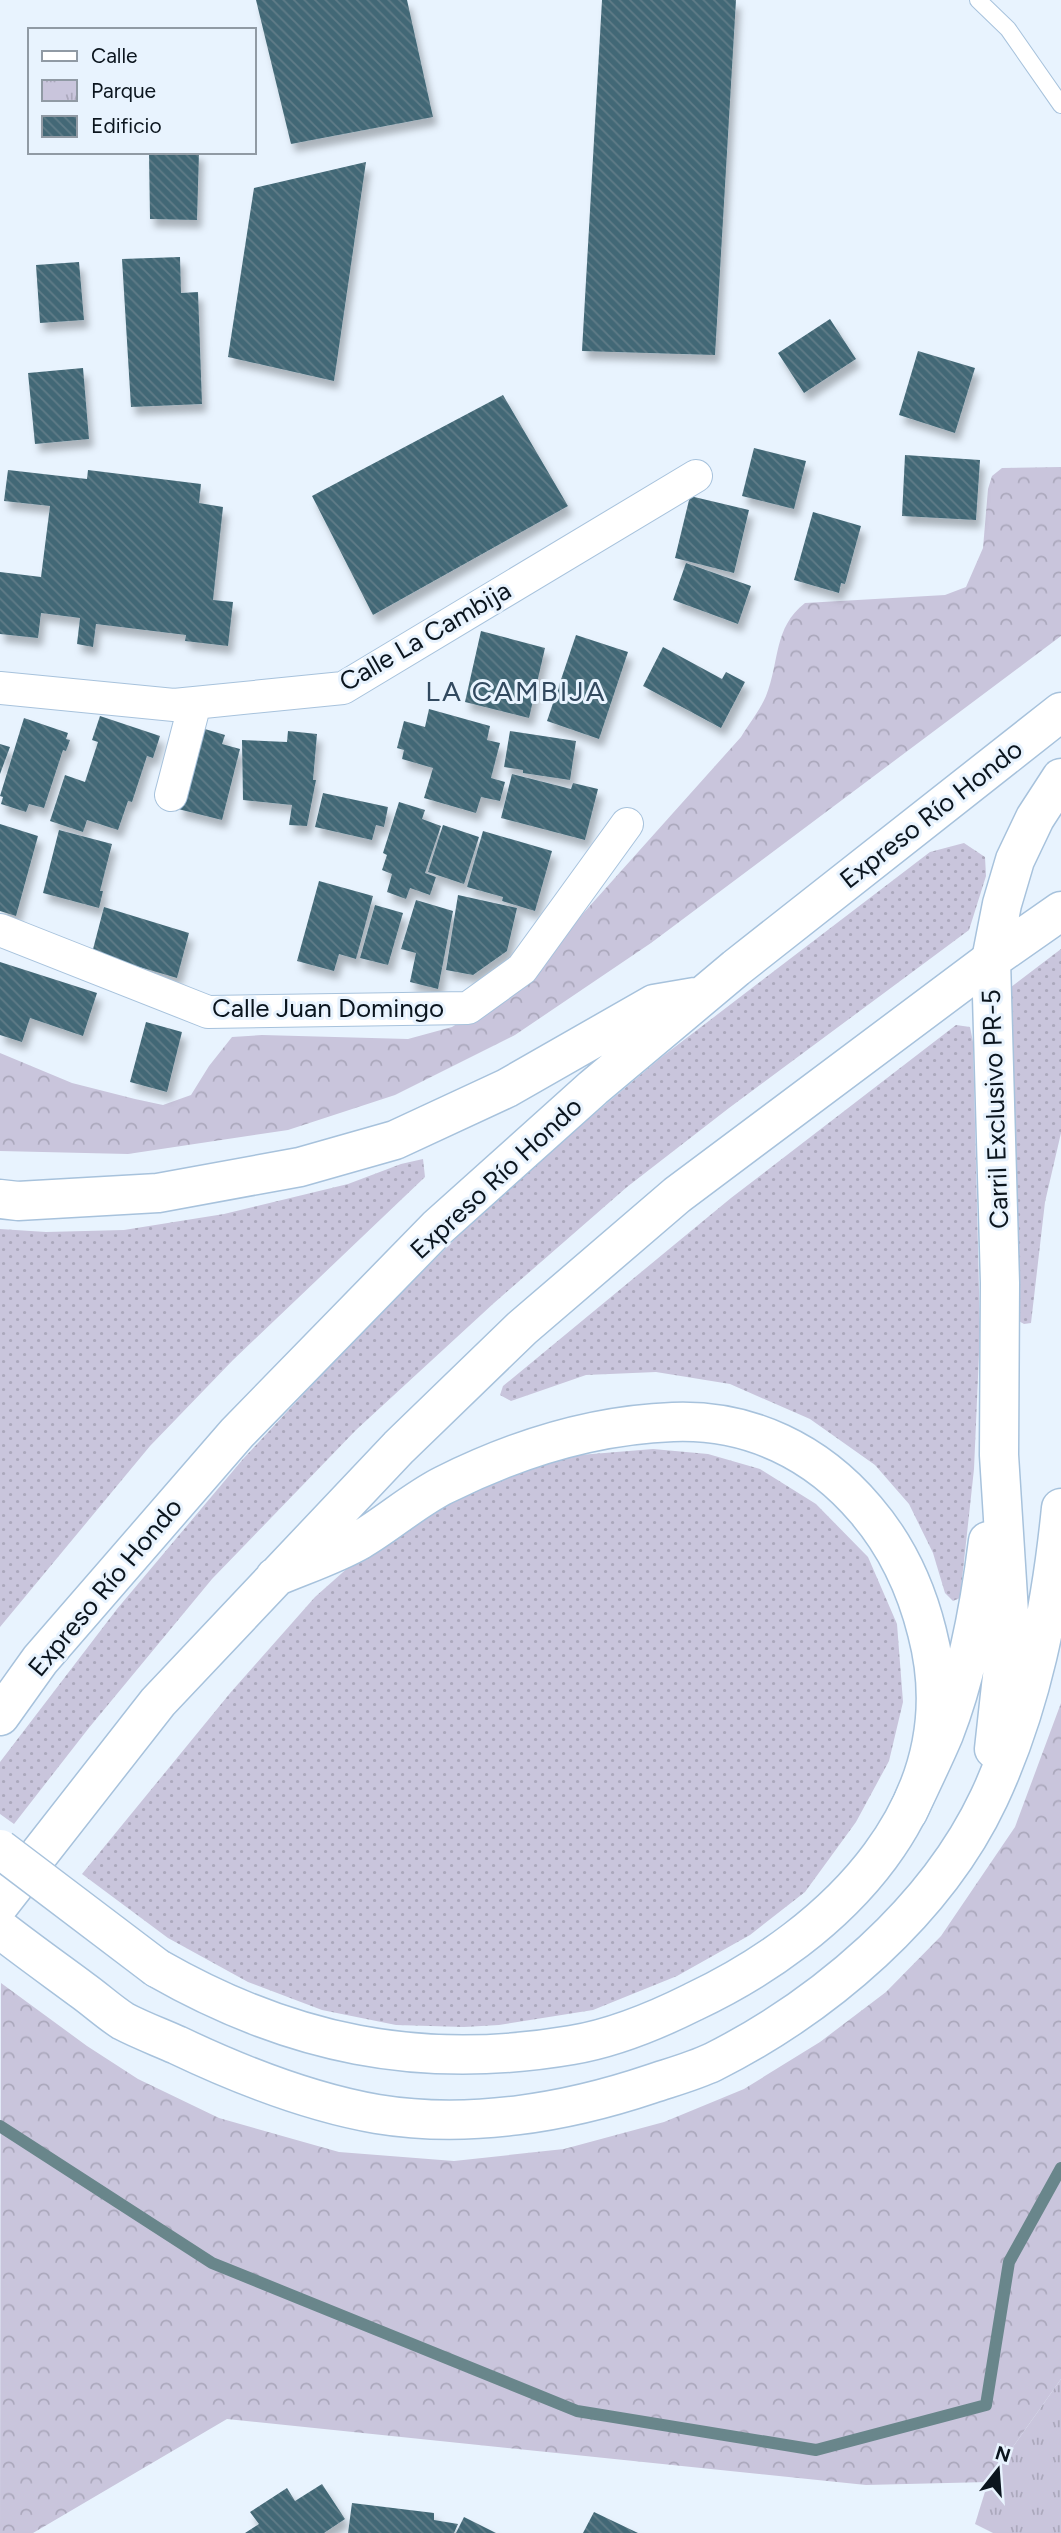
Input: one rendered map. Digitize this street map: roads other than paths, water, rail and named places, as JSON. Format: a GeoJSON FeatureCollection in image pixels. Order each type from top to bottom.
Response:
{"type":"FeatureCollection","features":[{"type":"Feature","properties":{"kind":"highway","name":"Expreso Río Hondo"},"geometry":{"type":"LineString","coordinates":[[0,1716],[40,1660],[237,1433],[418,1248],[593,1088],[704,995],[1061,712]]}},
{"type":"Feature","properties":{"kind":"highway","name":"Carril Exclusivo PR-5"},"geometry":{"type":"LineString","coordinates":[[999,1455],[1000,1283],[991,960],[1002,904],[1015,860],[1035,818],[1061,778]]}},
{"type":"Feature","properties":{"kind":"highway"},"geometry":{"type":"LineString","coordinates":[[0,1904],[158,1702],[399,1447],[522,1328],[677,1195],[991,960],[1061,911]]}},
{"type":"Feature","properties":{"kind":"highway"},"geometry":{"type":"LineString","coordinates":[[0,1199],[18,1201],[158,1193],[300,1167],[395,1140],[507,1088],[654,1004],[704,995]]}},
{"type":"Feature","properties":{"kind":"highway"},"geometry":{"type":"LineString","coordinates":[[0,1849],[157,1968],[226,2005],[274,2024],[364,2048],[404,2053],[474,2055],[523,2052],[577,2044],[631,2029],[723,1988],[756,1969],[787,1947],[853,1891],[893,1841],[924,1777],[932,1742],[936,1664],[922,1611],[903,1564],[878,1523],[847,1487],[829,1471],[781,1443],[749,1431],[711,1424],[676,1422],[614,1427],[549,1441],[491,1462],[438,1488],[357,1542],[275,1577]]}},
{"type":"Feature","properties":{"kind":"highway"},"geometry":{"type":"LineString","coordinates":[[988,1800],[1009,1613],[999,1455]]}},
{"type":"Feature","properties":{"kind":"highway"},"geometry":{"type":"LineString","coordinates":[[908,1812],[944,1733],[957,1695],[985,1569],[999,1455]]}},
{"type":"Feature","properties":{"kind":"highway"},"geometry":{"type":"LineString","coordinates":[[0,1929],[123,2021],[245,2075],[301,2094],[377,2113],[416,2118],[468,2118],[579,2106],[632,2091],[712,2062],[796,2012],[847,1973],[905,1922],[951,1864],[988,1800],[1033,1681],[1046,1624],[1061,1508]]}},
{"type":"Feature","properties":{"kind":"street","name":"Calle La Cambija"},"geometry":{"type":"LineString","coordinates":[[0,688],[174,705],[343,688],[696,476]]}},
{"type":"Feature","properties":{"kind":"street"},"geometry":{"type":"LineString","coordinates":[[171,795],[195,703]]}},
{"type":"Feature","properties":{"kind":"street","name":"Calle Juan Domingo"},"geometry":{"type":"LineString","coordinates":[[0,930],[208,1012],[468,1008],[522,968],[627,824]]}},
{"type":"Feature","properties":{"kind":"lane"},"geometry":{"type":"LineString","coordinates":[[978,0],[1008,29],[1061,104]]}},
{"type":"Feature","properties":{"kind":"waterway"},"geometry":{"type":"LineString","coordinates":[[0,2126],[212,2263],[577,2411],[816,2450],[986,2405],[1009,2262],[1061,2168]]}},
{"type":"Feature","properties":{"kind":"district","name":"LA CAMBIJA"},"geometry":{"type":"Point","coordinates":[516,691]}}]}
